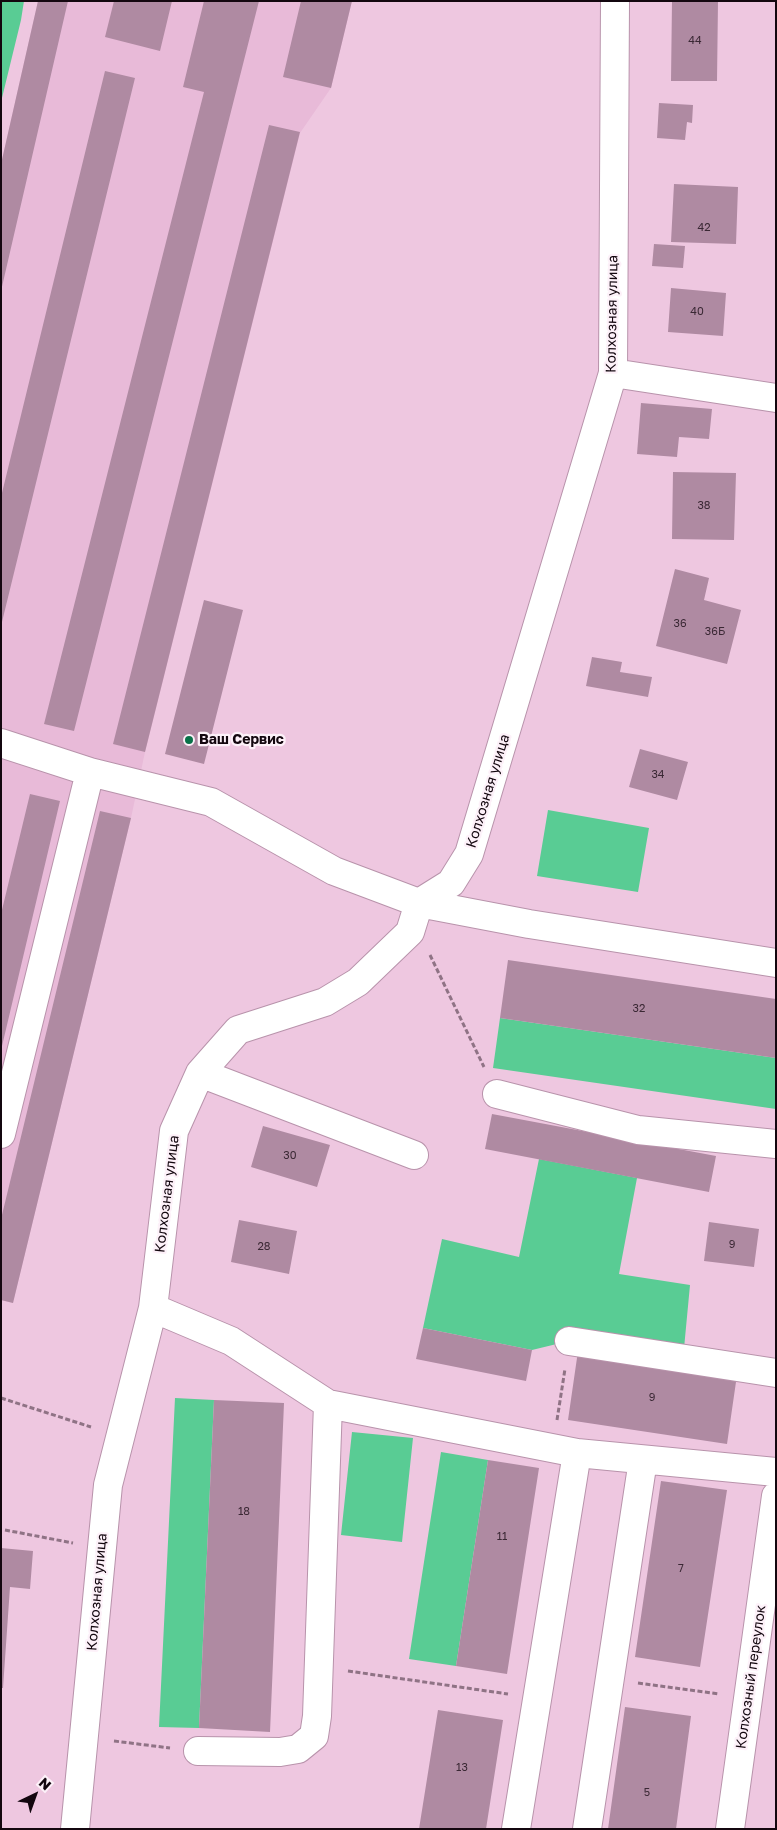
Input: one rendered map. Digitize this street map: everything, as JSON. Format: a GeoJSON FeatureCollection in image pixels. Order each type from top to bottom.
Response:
{"type":"FeatureCollection","features":[{"type":"Feature","properties":{"kind":"street","name":"Колхозная улица"},"geometry":{"type":"LineString","coordinates":[[75,1829],[108,1485],[153,1308],[174,1131],[200,1073],[238,1030],[324,1002],[358,982],[410,932],[419,903],[451,883],[469,854],[613,373],[615,1]]}},
{"type":"Feature","properties":{"kind":"street"},"geometry":{"type":"LineString","coordinates":[[613,373],[776,398]]}},
{"type":"Feature","properties":{"kind":"street"},"geometry":{"type":"LineString","coordinates":[[1,743],[90,772],[211,802],[334,871],[419,903],[530,924],[776,963]]}},
{"type":"Feature","properties":{"kind":"street"},"geometry":{"type":"LineString","coordinates":[[1,1134],[90,772]]}},
{"type":"Feature","properties":{"kind":"street"},"geometry":{"type":"LineString","coordinates":[[200,1073],[414,1154]]}},
{"type":"Feature","properties":{"kind":"street"},"geometry":{"type":"LineString","coordinates":[[497,1094],[638,1130],[776,1144]]}},
{"type":"Feature","properties":{"kind":"street"},"geometry":{"type":"LineString","coordinates":[[153,1308],[231,1341],[328,1404],[565,1451],[776,1472]]}},
{"type":"Feature","properties":{"kind":"street"},"geometry":{"type":"LineString","coordinates":[[569,1342],[776,1373]]}},
{"type":"Feature","properties":{"kind":"street"},"geometry":{"type":"LineString","coordinates":[[198,1751],[280,1752],[298,1749],[314,1736],[317,1716],[328,1404]]}},
{"type":"Feature","properties":{"kind":"street"},"geometry":{"type":"LineString","coordinates":[[516,1829],[537,1698],[565,1451]]}},
{"type":"Feature","properties":{"kind":"street"},"geometry":{"type":"LineString","coordinates":[[587,1829],[643,1460]]}},
{"type":"Feature","properties":{"kind":"street","name":"Колхозный переулок"},"geometry":{"type":"LineString","coordinates":[[730,1829],[776,1496]]}},
{"type":"Feature","properties":{"kind":"path"},"geometry":{"type":"LineString","coordinates":[[429,951],[497,1094]]}},
{"type":"Feature","properties":{"kind":"path"},"geometry":{"type":"LineString","coordinates":[[565,1451],[569,1342]]}},
{"type":"Feature","properties":{"kind":"path"},"geometry":{"type":"LineString","coordinates":[[1,1398],[121,1436]]}},
{"type":"Feature","properties":{"kind":"path"},"geometry":{"type":"LineString","coordinates":[[5,1530],[101,1549]]}},
{"type":"Feature","properties":{"kind":"path"},"geometry":{"type":"LineString","coordinates":[[318,1667],[537,1698]]}},
{"type":"Feature","properties":{"kind":"path"},"geometry":{"type":"LineString","coordinates":[[610,1679],[748,1698]]}},
{"type":"Feature","properties":{"kind":"path"},"geometry":{"type":"LineString","coordinates":[[84,1738],[198,1751]]}},
{"type":"Feature","properties":{"kind":"shaded area"},"geometry":{"type":"Polygon","coordinates":[[[38,1],[352,1],[331,88],[300,133],[145,752],[131,818],[13,1303],[1,1300],[1,164],[38,1]]]}},
{"type":"Feature","properties":{"kind":"green space"},"geometry":{"type":"Polygon","coordinates":[[[1,1],[24,1],[1,102],[1,1]]]}},
{"type":"Feature","properties":{"kind":"green space"},"geometry":{"type":"Polygon","coordinates":[[[548,810],[649,828],[638,892],[537,876],[548,810]]]}},
{"type":"Feature","properties":{"kind":"green space"},"geometry":{"type":"Polygon","coordinates":[[[500,1018],[776,1058],[776,1109],[493,1068],[500,1018]]]}},
{"type":"Feature","properties":{"kind":"green space"},"geometry":{"type":"Polygon","coordinates":[[[539,1159],[637,1178],[619,1274],[690,1285],[683,1359],[569,1341],[532,1350],[423,1328],[442,1239],[519,1257],[539,1159]]]}},
{"type":"Feature","properties":{"kind":"green space"},"geometry":{"type":"Polygon","coordinates":[[[175,1398],[214,1400],[199,1728],[159,1727],[175,1398]]]}},
{"type":"Feature","properties":{"kind":"green space"},"geometry":{"type":"Polygon","coordinates":[[[352,1432],[413,1438],[402,1542],[341,1535],[352,1432]]]}},
{"type":"Feature","properties":{"kind":"green space"},"geometry":{"type":"Polygon","coordinates":[[[441,1452],[488,1460],[456,1666],[409,1659],[441,1452]]]}},
{"type":"Feature","properties":{"kind":"building"},"geometry":{"type":"Polygon","coordinates":[[[38,1],[68,1],[1,291],[1,164],[38,1]]]}},
{"type":"Feature","properties":{"kind":"building"},"geometry":{"type":"Polygon","coordinates":[[[114,1],[172,1],[160,51],[105,37],[114,1]]]}},
{"type":"Feature","properties":{"kind":"building"},"geometry":{"type":"Polygon","coordinates":[[[204,1],[259,1],[74,731],[44,724],[204,92],[183,87],[204,1]]]}},
{"type":"Feature","properties":{"kind":"building"},"geometry":{"type":"Polygon","coordinates":[[[301,1],[352,1],[331,88],[283,77],[301,1]]]}},
{"type":"Feature","properties":{"kind":"building"},"geometry":{"type":"Polygon","coordinates":[[[672,1],[718,1],[717,81],[671,81],[672,1]]]}},
{"type":"Feature","properties":{"kind":"building"},"geometry":{"type":"Polygon","coordinates":[[[105,71],[135,78],[1,626],[1,497],[105,71]]]}},
{"type":"Feature","properties":{"kind":"building"},"geometry":{"type":"Polygon","coordinates":[[[659,103],[693,105],[692,123],[687,122],[685,140],[657,138],[659,103]]]}},
{"type":"Feature","properties":{"kind":"building"},"geometry":{"type":"Polygon","coordinates":[[[269,125],[300,132],[145,752],[113,744],[269,125]]]}},
{"type":"Feature","properties":{"kind":"building"},"geometry":{"type":"Polygon","coordinates":[[[674,184],[738,187],[736,244],[671,242],[674,184]]]}},
{"type":"Feature","properties":{"kind":"building"},"geometry":{"type":"Polygon","coordinates":[[[654,244],[685,246],[683,268],[652,266],[654,244]]]}},
{"type":"Feature","properties":{"kind":"building"},"geometry":{"type":"Polygon","coordinates":[[[671,288],[726,293],[723,336],[668,332],[671,288]]]}},
{"type":"Feature","properties":{"kind":"building"},"geometry":{"type":"Polygon","coordinates":[[[641,403],[712,409],[709,439],[679,437],[677,457],[637,454],[641,403]]]}},
{"type":"Feature","properties":{"kind":"building"},"geometry":{"type":"Polygon","coordinates":[[[673,472],[736,473],[734,540],[672,539],[673,472]]]}},
{"type":"Feature","properties":{"kind":"building"},"geometry":{"type":"Polygon","coordinates":[[[675,569],[709,578],[704,600],[741,610],[727,664],[656,646],[675,569]]]}},
{"type":"Feature","properties":{"kind":"building"},"geometry":{"type":"Polygon","coordinates":[[[204,600],[243,610],[204,764],[165,754],[204,600]]]}},
{"type":"Feature","properties":{"kind":"building"},"geometry":{"type":"Polygon","coordinates":[[[592,657],[622,662],[620,672],[652,677],[648,697],[586,686],[592,657]]]}},
{"type":"Feature","properties":{"kind":"building"},"geometry":{"type":"Polygon","coordinates":[[[640,749],[688,762],[677,800],[629,787],[640,749]]]}},
{"type":"Feature","properties":{"kind":"building"},"geometry":{"type":"Polygon","coordinates":[[[30,794],[60,801],[2,1046],[1,914],[30,794]]]}},
{"type":"Feature","properties":{"kind":"building"},"geometry":{"type":"Polygon","coordinates":[[[100,811],[131,818],[13,1303],[1,1300],[1,1219],[100,811]]]}},
{"type":"Feature","properties":{"kind":"building"},"geometry":{"type":"Polygon","coordinates":[[[508,960],[776,999],[776,1058],[500,1018],[508,960]]]}},
{"type":"Feature","properties":{"kind":"building"},"geometry":{"type":"Polygon","coordinates":[[[492,1114],[716,1156],[709,1192],[485,1149],[492,1114]]]}},
{"type":"Feature","properties":{"kind":"building"},"geometry":{"type":"Polygon","coordinates":[[[263,1126],[330,1145],[317,1187],[251,1167],[263,1126]]]}},
{"type":"Feature","properties":{"kind":"building"},"geometry":{"type":"Polygon","coordinates":[[[239,1220],[297,1231],[289,1274],[231,1262],[239,1220]]]}},
{"type":"Feature","properties":{"kind":"building"},"geometry":{"type":"Polygon","coordinates":[[[709,1222],[759,1229],[754,1267],[704,1261],[709,1222]]]}},
{"type":"Feature","properties":{"kind":"building"},"geometry":{"type":"Polygon","coordinates":[[[423,1328],[532,1350],[526,1381],[416,1359],[423,1328]]]}},
{"type":"Feature","properties":{"kind":"building"},"geometry":{"type":"Polygon","coordinates":[[[578,1351],[737,1375],[727,1444],[568,1420],[578,1351]]]}},
{"type":"Feature","properties":{"kind":"building"},"geometry":{"type":"Polygon","coordinates":[[[214,1400],[284,1403],[270,1732],[199,1728],[214,1400]]]}},
{"type":"Feature","properties":{"kind":"building"},"geometry":{"type":"Polygon","coordinates":[[[488,1460],[539,1468],[507,1674],[456,1666],[488,1460]]]}},
{"type":"Feature","properties":{"kind":"building"},"geometry":{"type":"Polygon","coordinates":[[[661,1481],[727,1490],[700,1667],[635,1657],[661,1481]]]}},
{"type":"Feature","properties":{"kind":"building"},"geometry":{"type":"Polygon","coordinates":[[[1,1548],[33,1551],[30,1589],[10,1587],[3,1688],[1,1688],[1,1548]]]}},
{"type":"Feature","properties":{"kind":"building"},"geometry":{"type":"Polygon","coordinates":[[[625,1707],[691,1716],[676,1829],[608,1829],[625,1707]]]}},
{"type":"Feature","properties":{"kind":"building"},"geometry":{"type":"Polygon","coordinates":[[[438,1710],[503,1720],[486,1829],[419,1829],[438,1710]]]}},
{"type":"Feature","properties":{"kind":"place","name":"Ваш Сервис"},"geometry":{"type":"Point","coordinates":[189,740]}}]}
